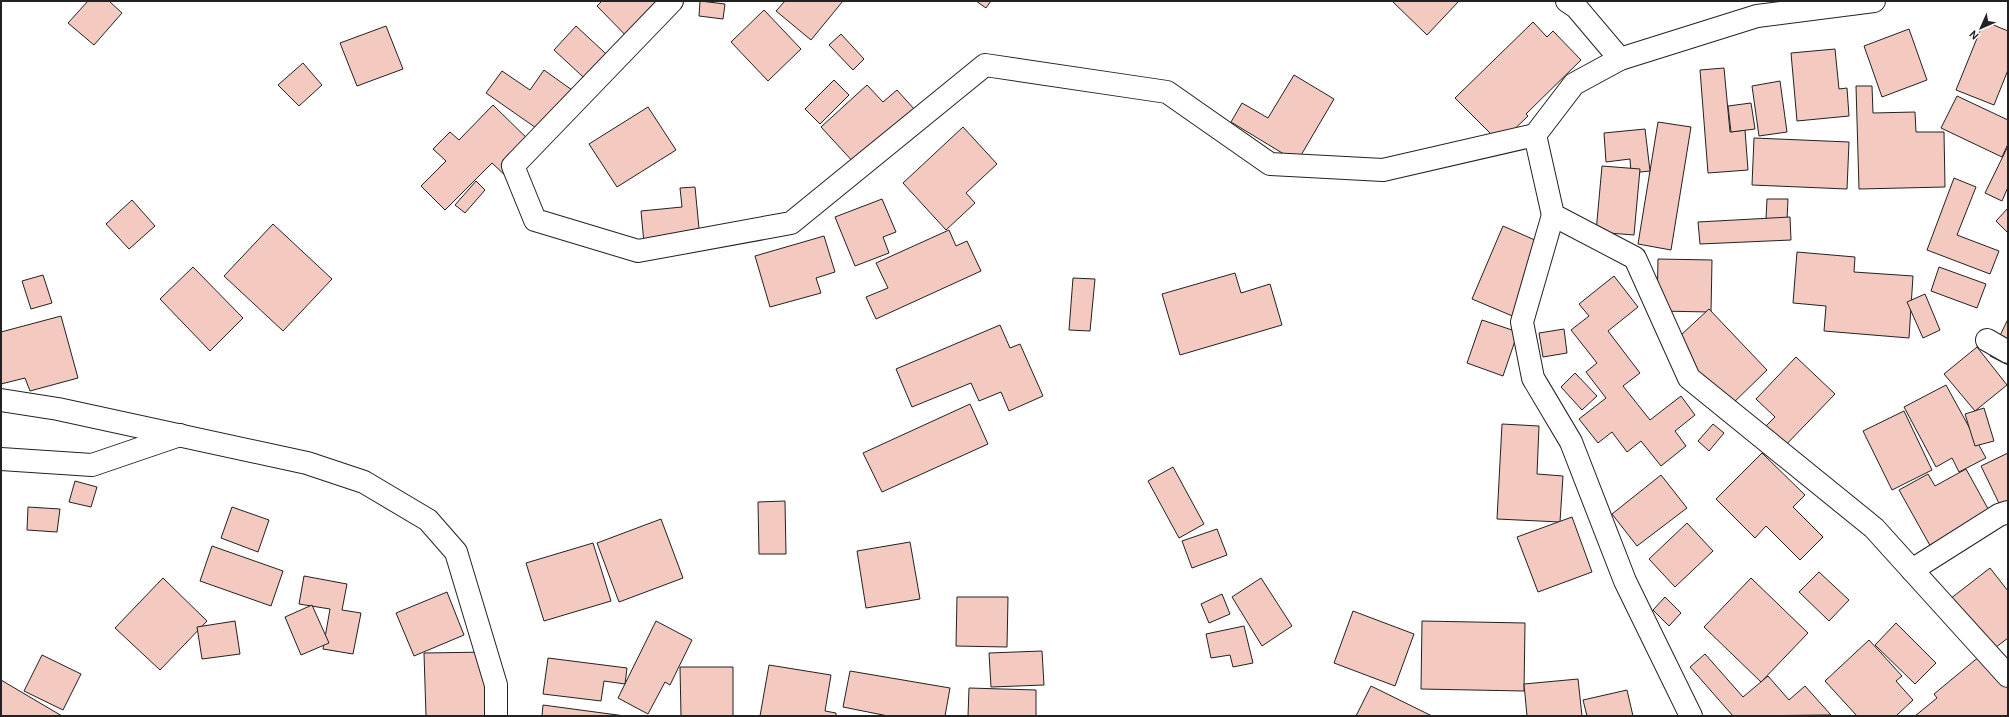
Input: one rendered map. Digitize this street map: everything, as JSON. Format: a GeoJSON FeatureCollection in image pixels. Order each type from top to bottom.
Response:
{"type":"FeatureCollection","features":[{"type":"Feature","properties":{"kind":"street"},"geometry":{"type":"LineString","coordinates":[[672,1],[513,166],[535,220],[638,251],[791,223],[984,65],[1167,92],[1270,164],[1383,170],[1535,135],[1574,84],[1620,59],[1757,16],[1874,1]]}},
{"type":"Feature","properties":{"kind":"street"},"geometry":{"type":"LineString","coordinates":[[1567,1],[1576,7],[1620,59]]}},
{"type":"Feature","properties":{"kind":"street"},"geometry":{"type":"LineString","coordinates":[[1535,135],[1553,215],[1522,322],[1533,378],[1571,442],[1625,581],[1691,716]]}},
{"type":"Feature","properties":{"kind":"street"},"geometry":{"type":"LineString","coordinates":[[1553,215],[1635,258],[1689,378],[1874,528],[2008,676]]}},
{"type":"Feature","properties":{"kind":"street"},"geometry":{"type":"LineString","coordinates":[[1987,340],[2008,352]]}},
{"type":"Feature","properties":{"kind":"street"},"geometry":{"type":"LineString","coordinates":[[1,400],[58,408],[307,463],[364,482],[428,520],[456,552],[496,685],[496,716]]}},
{"type":"Feature","properties":{"kind":"street"},"geometry":{"type":"LineString","coordinates":[[1,459],[92,465],[180,435]]}},
{"type":"Feature","properties":{"kind":"street"},"geometry":{"type":"LineString","coordinates":[[1912,570],[1999,515],[2008,512]]}},
{"type":"Feature","properties":{"kind":"building"},"geometry":{"type":"Polygon","coordinates":[[[88,1],[109,1],[122,13],[94,45],[68,23],[88,1]]]}},
{"type":"Feature","properties":{"kind":"building"},"geometry":{"type":"Polygon","coordinates":[[[602,1],[674,1],[637,47],[597,6],[602,1]]]}},
{"type":"Feature","properties":{"kind":"building"},"geometry":{"type":"Polygon","coordinates":[[[700,1],[725,4],[723,19],[699,16],[700,1]]]}},
{"type":"Feature","properties":{"kind":"building"},"geometry":{"type":"Polygon","coordinates":[[[785,1],[843,1],[811,40],[776,11],[785,1]]]}},
{"type":"Feature","properties":{"kind":"building"},"geometry":{"type":"Polygon","coordinates":[[[976,1],[991,1],[986,8],[976,1]]]}},
{"type":"Feature","properties":{"kind":"building"},"geometry":{"type":"Polygon","coordinates":[[[1392,1],[1459,1],[1427,35],[1392,1]]]}},
{"type":"Feature","properties":{"kind":"building"},"geometry":{"type":"Polygon","coordinates":[[[764,10],[801,49],[768,81],[731,42],[764,10]]]}},
{"type":"Feature","properties":{"kind":"building"},"geometry":{"type":"Polygon","coordinates":[[[1984,21],[2008,31],[2008,70],[1994,105],[1956,90],[1984,21]]]}},
{"type":"Feature","properties":{"kind":"building"},"geometry":{"type":"Polygon","coordinates":[[[1533,22],[1547,37],[1553,31],[1581,60],[1526,114],[1528,116],[1500,143],[1455,98],[1533,22]]]}},
{"type":"Feature","properties":{"kind":"building"},"geometry":{"type":"Polygon","coordinates":[[[386,26],[403,69],[357,86],[340,43],[386,26]]]}},
{"type":"Feature","properties":{"kind":"building"},"geometry":{"type":"Polygon","coordinates":[[[576,26],[617,64],[595,88],[554,50],[576,26]]]}},
{"type":"Feature","properties":{"kind":"building"},"geometry":{"type":"Polygon","coordinates":[[[1909,29],[1927,80],[1882,97],[1864,46],[1909,29]]]}},
{"type":"Feature","properties":{"kind":"building"},"geometry":{"type":"Polygon","coordinates":[[[841,34],[864,59],[853,70],[829,45],[841,34]]]}},
{"type":"Feature","properties":{"kind":"building"},"geometry":{"type":"Polygon","coordinates":[[[1835,49],[1839,89],[1847,88],[1849,116],[1797,121],[1791,53],[1835,49]]]}},
{"type":"Feature","properties":{"kind":"building"},"geometry":{"type":"Polygon","coordinates":[[[303,63],[322,85],[299,106],[278,85],[303,63]]]}},
{"type":"Feature","properties":{"kind":"building"},"geometry":{"type":"Polygon","coordinates":[[[1724,68],[1730,132],[1745,130],[1748,170],[1708,173],[1700,70],[1724,68]]]}},
{"type":"Feature","properties":{"kind":"building"},"geometry":{"type":"Polygon","coordinates":[[[544,70],[579,95],[549,137],[486,93],[502,71],[530,90],[544,70]]]}},
{"type":"Feature","properties":{"kind":"building"},"geometry":{"type":"Polygon","coordinates":[[[1294,75],[1334,99],[1297,162],[1231,122],[1242,103],[1268,118],[1294,75]]]}},
{"type":"Feature","properties":{"kind":"building"},"geometry":{"type":"Polygon","coordinates":[[[834,80],[849,95],[820,124],[805,109],[834,80]]]}},
{"type":"Feature","properties":{"kind":"building"},"geometry":{"type":"Polygon","coordinates":[[[1780,81],[1787,132],[1759,136],[1752,86],[1780,81]]]}},
{"type":"Feature","properties":{"kind":"building"},"geometry":{"type":"Polygon","coordinates":[[[867,85],[883,102],[897,90],[915,110],[856,165],[821,127],[867,85]]]}},
{"type":"Feature","properties":{"kind":"building"},"geometry":{"type":"Polygon","coordinates":[[[1856,86],[1872,86],[1873,113],[1915,112],[1916,132],[1944,132],[1945,187],[1859,189],[1856,86]]]}},
{"type":"Feature","properties":{"kind":"building"},"geometry":{"type":"Polygon","coordinates":[[[1957,96],[2008,120],[2008,144],[2002,157],[1941,128],[1957,96]]]}},
{"type":"Feature","properties":{"kind":"building"},"geometry":{"type":"Polygon","coordinates":[[[1751,103],[1755,129],[1731,132],[1728,106],[1751,103]]]}},
{"type":"Feature","properties":{"kind":"building"},"geometry":{"type":"Polygon","coordinates":[[[493,105],[538,149],[509,179],[492,163],[445,210],[421,186],[446,161],[433,149],[450,132],[459,140],[493,105]]]}},
{"type":"Feature","properties":{"kind":"building"},"geometry":{"type":"Polygon","coordinates":[[[648,107],[676,150],[617,187],[589,144],[648,107]]]}},
{"type":"Feature","properties":{"kind":"building"},"geometry":{"type":"Polygon","coordinates":[[[1658,122],[1691,127],[1671,250],[1638,244],[1658,122]]]}},
{"type":"Feature","properties":{"kind":"building"},"geometry":{"type":"Polygon","coordinates":[[[963,127],[997,164],[966,193],[975,203],[946,230],[903,183],[963,127]]]}},
{"type":"Feature","properties":{"kind":"building"},"geometry":{"type":"Polygon","coordinates":[[[1645,129],[1650,171],[1631,173],[1630,159],[1606,162],[1604,133],[1645,129]]]}},
{"type":"Feature","properties":{"kind":"building"},"geometry":{"type":"Polygon","coordinates":[[[1754,138],[1849,142],[1847,189],[1752,185],[1754,138]]]}},
{"type":"Feature","properties":{"kind":"building"},"geometry":{"type":"Polygon","coordinates":[[[2008,146],[2008,187],[2002,201],[1985,193],[2008,146]]]}},
{"type":"Feature","properties":{"kind":"building"},"geometry":{"type":"Polygon","coordinates":[[[1602,166],[1640,169],[1634,235],[1596,232],[1602,166]]]}},
{"type":"Feature","properties":{"kind":"building"},"geometry":{"type":"Polygon","coordinates":[[[1954,178],[1976,187],[1957,235],[1999,251],[1990,274],[1927,250],[1954,178]]]}},
{"type":"Feature","properties":{"kind":"building"},"geometry":{"type":"Polygon","coordinates":[[[476,181],[485,190],[465,213],[455,205],[476,181]]]}},
{"type":"Feature","properties":{"kind":"building"},"geometry":{"type":"Polygon","coordinates":[[[695,187],[701,249],[645,254],[641,211],[682,207],[680,188],[695,187]]]}},
{"type":"Feature","properties":{"kind":"building"},"geometry":{"type":"Polygon","coordinates":[[[882,199],[896,232],[883,237],[889,253],[855,266],[835,217],[882,199]]]}},
{"type":"Feature","properties":{"kind":"building"},"geometry":{"type":"Polygon","coordinates":[[[1767,199],[1788,199],[1787,220],[1766,219],[1767,199]]]}},
{"type":"Feature","properties":{"kind":"building"},"geometry":{"type":"Polygon","coordinates":[[[132,200],[155,226],[129,249],[106,224],[132,200]]]}},
{"type":"Feature","properties":{"kind":"building"},"geometry":{"type":"Polygon","coordinates":[[[2008,208],[2008,233],[1996,221],[2008,208]]]}},
{"type":"Feature","properties":{"kind":"building"},"geometry":{"type":"Polygon","coordinates":[[[1790,217],[1791,240],[1700,244],[1698,222],[1790,217]]]}},
{"type":"Feature","properties":{"kind":"building"},"geometry":{"type":"Polygon","coordinates":[[[273,224],[332,279],[283,331],[224,276],[273,224]]]}},
{"type":"Feature","properties":{"kind":"building"},"geometry":{"type":"Polygon","coordinates":[[[1503,226],[1553,248],[1522,320],[1472,299],[1503,226]]]}},
{"type":"Feature","properties":{"kind":"building"},"geometry":{"type":"Polygon","coordinates":[[[949,230],[956,246],[967,241],[981,271],[876,319],[866,297],[888,288],[876,263],[949,230]]]}},
{"type":"Feature","properties":{"kind":"building"},"geometry":{"type":"Polygon","coordinates":[[[824,236],[835,272],[816,278],[821,293],[770,307],[755,256],[824,236]]]}},
{"type":"Feature","properties":{"kind":"building"},"geometry":{"type":"Polygon","coordinates":[[[1797,252],[1855,257],[1854,272],[1913,276],[1909,338],[1824,331],[1826,306],[1793,303],[1797,252]]]}},
{"type":"Feature","properties":{"kind":"building"},"geometry":{"type":"Polygon","coordinates":[[[1658,259],[1712,260],[1711,312],[1657,311],[1658,259]]]}},
{"type":"Feature","properties":{"kind":"building"},"geometry":{"type":"Polygon","coordinates":[[[193,267],[243,318],[210,351],[160,299],[193,267]]]}},
{"type":"Feature","properties":{"kind":"building"},"geometry":{"type":"Polygon","coordinates":[[[1939,267],[1986,284],[1977,308],[1931,291],[1939,267]]]}},
{"type":"Feature","properties":{"kind":"building"},"geometry":{"type":"Polygon","coordinates":[[[1235,273],[1241,293],[1270,284],[1282,325],[1180,355],[1162,294],[1235,273]]]}},
{"type":"Feature","properties":{"kind":"building"},"geometry":{"type":"Polygon","coordinates":[[[43,275],[52,303],[31,309],[22,281],[43,275]]]}},
{"type":"Feature","properties":{"kind":"building"},"geometry":{"type":"Polygon","coordinates":[[[1614,276],[1638,307],[1608,331],[1640,373],[1623,386],[1650,420],[1681,396],[1695,415],[1675,431],[1686,446],[1661,466],[1641,441],[1627,452],[1612,432],[1598,443],[1579,419],[1606,398],[1586,372],[1597,363],[1571,330],[1589,316],[1579,304],[1614,276]]]}},
{"type":"Feature","properties":{"kind":"building"},"geometry":{"type":"Polygon","coordinates":[[[1073,278],[1095,279],[1090,331],[1069,330],[1073,278]]]}},
{"type":"Feature","properties":{"kind":"building"},"geometry":{"type":"Polygon","coordinates":[[[1925,294],[1940,330],[1923,338],[1907,302],[1925,294]]]}},
{"type":"Feature","properties":{"kind":"building"},"geometry":{"type":"Polygon","coordinates":[[[1709,309],[1767,370],[1726,410],[1667,348],[1709,309]]]}},
{"type":"Feature","properties":{"kind":"building"},"geometry":{"type":"Polygon","coordinates":[[[61,316],[78,378],[30,391],[25,378],[1,384],[1,332],[61,316]]]}},
{"type":"Feature","properties":{"kind":"building"},"geometry":{"type":"Polygon","coordinates":[[[2008,319],[2008,365],[1990,356],[2008,319]]]}},
{"type":"Feature","properties":{"kind":"building"},"geometry":{"type":"Polygon","coordinates":[[[1482,320],[1518,332],[1503,376],[1467,363],[1482,320]]]}},
{"type":"Feature","properties":{"kind":"building"},"geometry":{"type":"Polygon","coordinates":[[[1000,325],[1010,348],[1020,344],[1043,396],[1009,411],[1001,392],[979,401],[971,383],[912,407],[896,369],[1000,325]]]}},
{"type":"Feature","properties":{"kind":"building"},"geometry":{"type":"Polygon","coordinates":[[[1564,329],[1567,353],[1543,357],[1539,333],[1564,329]]]}},
{"type":"Feature","properties":{"kind":"building"},"geometry":{"type":"Polygon","coordinates":[[[1977,347],[2007,385],[1975,411],[1944,374],[1977,347]]]}},
{"type":"Feature","properties":{"kind":"building"},"geometry":{"type":"Polygon","coordinates":[[[1796,357],[1835,394],[1780,451],[1760,432],[1775,417],[1756,399],[1796,357]]]}},
{"type":"Feature","properties":{"kind":"building"},"geometry":{"type":"Polygon","coordinates":[[[1575,373],[1597,396],[1582,410],[1561,387],[1575,373]]]}},
{"type":"Feature","properties":{"kind":"building"},"geometry":{"type":"Polygon","coordinates":[[[1946,385],[1986,458],[1959,472],[1952,458],[1936,467],[1904,407],[1946,385]]]}},
{"type":"Feature","properties":{"kind":"building"},"geometry":{"type":"Polygon","coordinates":[[[970,404],[988,444],[882,492],[863,453],[970,404]]]}},
{"type":"Feature","properties":{"kind":"building"},"geometry":{"type":"Polygon","coordinates":[[[1984,408],[1994,441],[1975,446],[1965,414],[1984,408]]]}},
{"type":"Feature","properties":{"kind":"building"},"geometry":{"type":"Polygon","coordinates":[[[1904,411],[1932,470],[1892,490],[1863,431],[1904,411]]]}},
{"type":"Feature","properties":{"kind":"building"},"geometry":{"type":"Polygon","coordinates":[[[1502,424],[1539,426],[1537,474],[1563,476],[1560,522],[1497,519],[1502,424]]]}},
{"type":"Feature","properties":{"kind":"building"},"geometry":{"type":"Polygon","coordinates":[[[1713,424],[1724,433],[1709,451],[1698,441],[1713,424]]]}},
{"type":"Feature","properties":{"kind":"building"},"geometry":{"type":"Polygon","coordinates":[[[1762,453],[1805,495],[1793,507],[1823,537],[1800,560],[1766,526],[1755,538],[1716,499],[1762,453]]]}},
{"type":"Feature","properties":{"kind":"building"},"geometry":{"type":"Polygon","coordinates":[[[2008,453],[2008,522],[1981,466],[2008,453]]]}},
{"type":"Feature","properties":{"kind":"building"},"geometry":{"type":"Polygon","coordinates":[[[1173,467],[1204,524],[1179,538],[1148,481],[1173,467]]]}},
{"type":"Feature","properties":{"kind":"building"},"geometry":{"type":"Polygon","coordinates":[[[1966,469],[1997,525],[1937,558],[1899,490],[1928,474],[1935,486],[1966,469]]]}},
{"type":"Feature","properties":{"kind":"building"},"geometry":{"type":"Polygon","coordinates":[[[1661,475],[1687,508],[1637,546],[1612,514],[1661,475]]]}},
{"type":"Feature","properties":{"kind":"building"},"geometry":{"type":"Polygon","coordinates":[[[75,481],[97,487],[91,507],[69,502],[75,481]]]}},
{"type":"Feature","properties":{"kind":"building"},"geometry":{"type":"Polygon","coordinates":[[[785,501],[786,554],[759,554],[758,502],[785,501]]]}},
{"type":"Feature","properties":{"kind":"building"},"geometry":{"type":"Polygon","coordinates":[[[28,507],[60,509],[57,532],[27,530],[28,507]]]}},
{"type":"Feature","properties":{"kind":"building"},"geometry":{"type":"Polygon","coordinates":[[[232,507],[269,520],[258,552],[221,538],[232,507]]]}},
{"type":"Feature","properties":{"kind":"building"},"geometry":{"type":"Polygon","coordinates":[[[1572,517],[1592,572],[1538,592],[1517,537],[1572,517]]]}},
{"type":"Feature","properties":{"kind":"building"},"geometry":{"type":"Polygon","coordinates":[[[661,519],[683,578],[619,602],[597,543],[661,519]]]}},
{"type":"Feature","properties":{"kind":"building"},"geometry":{"type":"Polygon","coordinates":[[[1687,523],[1713,551],[1675,587],[1649,559],[1687,523]]]}},
{"type":"Feature","properties":{"kind":"building"},"geometry":{"type":"Polygon","coordinates":[[[1217,529],[1227,555],[1192,568],[1182,541],[1217,529]]]}},
{"type":"Feature","properties":{"kind":"building"},"geometry":{"type":"Polygon","coordinates":[[[910,542],[920,599],[866,608],[857,551],[910,542]]]}},
{"type":"Feature","properties":{"kind":"building"},"geometry":{"type":"Polygon","coordinates":[[[593,543],[611,601],[544,621],[526,563],[593,543]]]}},
{"type":"Feature","properties":{"kind":"building"},"geometry":{"type":"Polygon","coordinates":[[[212,546],[283,571],[271,606],[200,581],[212,546]]]}},
{"type":"Feature","properties":{"kind":"building"},"geometry":{"type":"Polygon","coordinates":[[[1990,568],[2008,591],[2008,638],[1991,651],[1950,599],[1990,568]]]}},
{"type":"Feature","properties":{"kind":"building"},"geometry":{"type":"Polygon","coordinates":[[[1819,572],[1849,600],[1829,621],[1799,592],[1819,572]]]}},
{"type":"Feature","properties":{"kind":"building"},"geometry":{"type":"Polygon","coordinates":[[[304,576],[347,584],[342,610],[361,613],[353,654],[323,649],[330,609],[299,604],[304,576]]]}},
{"type":"Feature","properties":{"kind":"building"},"geometry":{"type":"Polygon","coordinates":[[[163,578],[207,621],[160,670],[115,628],[163,578]]]}},
{"type":"Feature","properties":{"kind":"building"},"geometry":{"type":"Polygon","coordinates":[[[1261,578],[1292,626],[1262,646],[1232,597],[1261,578]]]}},
{"type":"Feature","properties":{"kind":"building"},"geometry":{"type":"Polygon","coordinates":[[[1751,578],[1808,633],[1761,682],[1704,627],[1751,578]]]}},
{"type":"Feature","properties":{"kind":"building"},"geometry":{"type":"Polygon","coordinates":[[[447,592],[464,635],[414,656],[396,613],[447,592]]]}},
{"type":"Feature","properties":{"kind":"building"},"geometry":{"type":"Polygon","coordinates":[[[1222,594],[1230,614],[1209,623],[1201,604],[1222,594]]]}},
{"type":"Feature","properties":{"kind":"building"},"geometry":{"type":"Polygon","coordinates":[[[957,597],[1008,597],[1007,647],[956,646],[957,597]]]}},
{"type":"Feature","properties":{"kind":"building"},"geometry":{"type":"Polygon","coordinates":[[[1665,597],[1681,613],[1669,626],[1653,610],[1665,597]]]}},
{"type":"Feature","properties":{"kind":"building"},"geometry":{"type":"Polygon","coordinates":[[[312,605],[329,643],[301,655],[285,617],[312,605]]]}},
{"type":"Feature","properties":{"kind":"building"},"geometry":{"type":"Polygon","coordinates":[[[1353,611],[1414,634],[1395,686],[1334,663],[1353,611]]]}},
{"type":"Feature","properties":{"kind":"building"},"geometry":{"type":"Polygon","coordinates":[[[235,621],[240,654],[202,659],[197,627],[235,621]]]}},
{"type":"Feature","properties":{"kind":"building"},"geometry":{"type":"Polygon","coordinates":[[[656,621],[692,640],[670,685],[665,682],[648,714],[618,698],[656,621]]]}},
{"type":"Feature","properties":{"kind":"building"},"geometry":{"type":"Polygon","coordinates":[[[1422,621],[1525,623],[1524,691],[1421,689],[1422,621]]]}},
{"type":"Feature","properties":{"kind":"building"},"geometry":{"type":"Polygon","coordinates":[[[1896,623],[1936,663],[1915,684],[1875,645],[1896,623]]]}},
{"type":"Feature","properties":{"kind":"building"},"geometry":{"type":"Polygon","coordinates":[[[1244,626],[1253,663],[1233,667],[1230,655],[1211,658],[1206,634],[1244,626]]]}},
{"type":"Feature","properties":{"kind":"building"},"geometry":{"type":"Polygon","coordinates":[[[1869,640],[1902,676],[1896,681],[1913,700],[1896,716],[1857,716],[1825,681],[1869,640]]]}},
{"type":"Feature","properties":{"kind":"building"},"geometry":{"type":"Polygon","coordinates":[[[1042,651],[1044,685],[991,687],[989,653],[1042,651]]]}},
{"type":"Feature","properties":{"kind":"building"},"geometry":{"type":"Polygon","coordinates":[[[1986,651],[2008,678],[2008,716],[1915,716],[1937,698],[1934,694],[1986,651]]]}},
{"type":"Feature","properties":{"kind":"building"},"geometry":{"type":"Polygon","coordinates":[[[489,652],[491,716],[426,716],[424,653],[489,652]]]}},
{"type":"Feature","properties":{"kind":"building"},"geometry":{"type":"Polygon","coordinates":[[[1705,654],[1743,697],[1768,676],[1789,700],[1805,686],[1831,715],[1733,716],[1690,667],[1705,654]]]}},
{"type":"Feature","properties":{"kind":"building"},"geometry":{"type":"Polygon","coordinates":[[[42,655],[81,674],[63,710],[24,691],[42,655]]]}},
{"type":"Feature","properties":{"kind":"building"},"geometry":{"type":"Polygon","coordinates":[[[548,658],[627,668],[625,684],[604,681],[601,701],[543,694],[548,658]]]}},
{"type":"Feature","properties":{"kind":"building"},"geometry":{"type":"Polygon","coordinates":[[[769,665],[831,675],[825,711],[836,713],[836,716],[760,716],[769,665]]]}},
{"type":"Feature","properties":{"kind":"building"},"geometry":{"type":"Polygon","coordinates":[[[680,667],[733,667],[733,716],[681,716],[680,667]]]}},
{"type":"Feature","properties":{"kind":"building"},"geometry":{"type":"Polygon","coordinates":[[[850,671],[950,688],[945,716],[888,716],[843,707],[850,671]]]}},
{"type":"Feature","properties":{"kind":"building"},"geometry":{"type":"Polygon","coordinates":[[[1578,679],[1582,716],[1527,716],[1524,684],[1578,679]]]}},
{"type":"Feature","properties":{"kind":"building"},"geometry":{"type":"Polygon","coordinates":[[[1,680],[62,716],[1,716],[1,680]]]}},
{"type":"Feature","properties":{"kind":"building"},"geometry":{"type":"Polygon","coordinates":[[[1371,686],[1432,716],[1356,716],[1371,686]]]}},
{"type":"Feature","properties":{"kind":"building"},"geometry":{"type":"Polygon","coordinates":[[[969,688],[1036,690],[1036,716],[968,716],[969,688]]]}},
{"type":"Feature","properties":{"kind":"building"},"geometry":{"type":"Polygon","coordinates":[[[1627,690],[1633,716],[1587,716],[1583,700],[1627,690]]]}},
{"type":"Feature","properties":{"kind":"building"},"geometry":{"type":"Polygon","coordinates":[[[543,705],[625,716],[542,716],[543,705]]]}}]}
